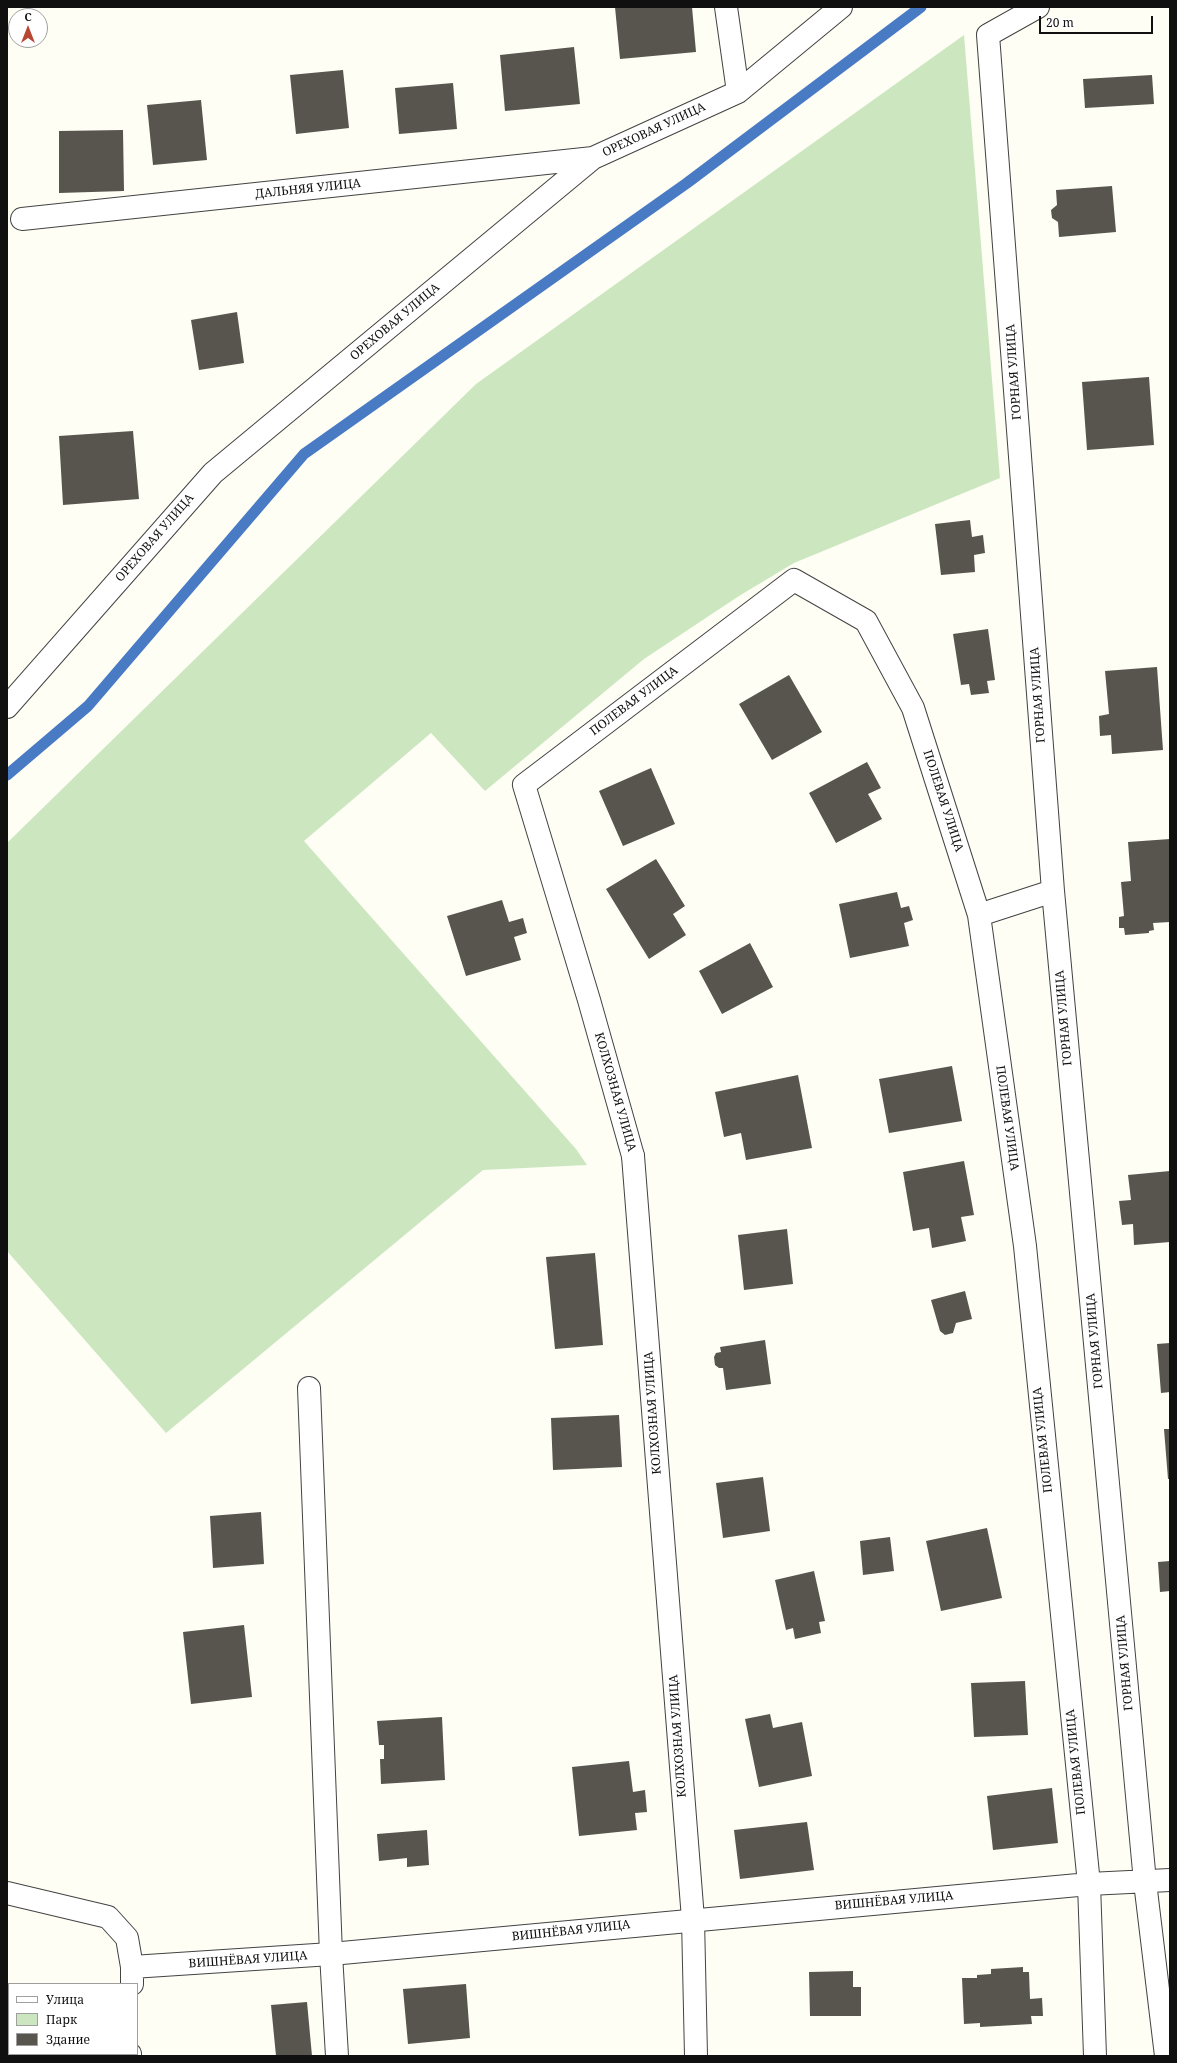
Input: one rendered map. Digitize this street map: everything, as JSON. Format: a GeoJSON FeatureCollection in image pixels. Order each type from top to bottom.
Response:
{"type":"FeatureCollection","features":[{"type":"Feature","properties":{"kind":"street"},"geometry":{"type":"LineString","coordinates":[[726,7],[738,92]]}},
{"type":"Feature","properties":{"kind":"street","name":"ОРЕХОВАЯ УЛИЦА"},"geometry":{"type":"LineString","coordinates":[[7,707],[213,473],[593,158],[738,92],[841,7]]}},
{"type":"Feature","properties":{"kind":"street","name":"ГОРНАЯ УЛИЦА"},"geometry":{"type":"LineString","coordinates":[[1038,7],[988,35],[1052,891],[1145,1882],[1166,2056]]}},
{"type":"Feature","properties":{"kind":"street","name":"ДАЛЬНЯЯ УЛИЦА"},"geometry":{"type":"LineString","coordinates":[[22,219],[593,158]]}},
{"type":"Feature","properties":{"kind":"street","name":"ПОЛЕВАЯ УЛИЦА"},"geometry":{"type":"LineString","coordinates":[[524,785],[794,580],[866,620],[913,708],[979,915],[1025,1246],[1089,1884],[1095,2056]]}},
{"type":"Feature","properties":{"kind":"street","name":"КОЛХОЗНАЯ УЛИЦА"},"geometry":{"type":"LineString","coordinates":[[524,785],[589,1000],[633,1156],[693,1919],[696,2056]]}},
{"type":"Feature","properties":{"kind":"street"},"geometry":{"type":"LineString","coordinates":[[979,915],[1052,891]]}},
{"type":"Feature","properties":{"kind":"street"},"geometry":{"type":"LineString","coordinates":[[309,1388],[331,1954],[337,2056]]}},
{"type":"Feature","properties":{"kind":"street","name":"ВИШНЁВАЯ УЛИЦА"},"geometry":{"type":"LineString","coordinates":[[7,1893],[108,1917],[127,1938],[132,1975],[693,1919],[1089,1884],[1170,1880]]}},
{"type":"Feature","properties":{"kind":"green space"},"geometry":{"type":"Polygon","coordinates":[[[964,35],[1000,478],[794,563],[739,596],[644,659],[485,791],[431,733],[304,841],[576,1149],[587,1165],[483,1170],[166,1433],[7,1251],[7,843],[476,384],[964,35]]]}},
{"type":"Feature","properties":{"kind":"building"},"geometry":{"type":"Polygon","coordinates":[[[615,7],[692,7],[696,52],[620,59],[615,7]]]}},
{"type":"Feature","properties":{"kind":"building"},"geometry":{"type":"Polygon","coordinates":[[[574,47],[580,104],[505,111],[500,55],[574,47]]]}},
{"type":"Feature","properties":{"kind":"building"},"geometry":{"type":"Polygon","coordinates":[[[343,70],[349,128],[296,134],[290,75],[343,70]]]}},
{"type":"Feature","properties":{"kind":"building"},"geometry":{"type":"Polygon","coordinates":[[[1152,75],[1154,104],[1085,108],[1083,79],[1152,75]]]}},
{"type":"Feature","properties":{"kind":"building"},"geometry":{"type":"Polygon","coordinates":[[[453,83],[457,129],[399,134],[395,88],[453,83]]]}},
{"type":"Feature","properties":{"kind":"building"},"geometry":{"type":"Polygon","coordinates":[[[201,100],[207,160],[153,165],[147,105],[201,100]]]}},
{"type":"Feature","properties":{"kind":"building"},"geometry":{"type":"Polygon","coordinates":[[[123,130],[124,191],[59,193],[59,131],[123,130]]]}},
{"type":"Feature","properties":{"kind":"building"},"geometry":{"type":"Polygon","coordinates":[[[1112,186],[1116,232],[1059,237],[1058,222],[1052,218],[1051,210],[1057,205],[1056,190],[1112,186]]]}},
{"type":"Feature","properties":{"kind":"building"},"geometry":{"type":"Polygon","coordinates":[[[237,312],[244,363],[199,370],[191,320],[237,312]]]}},
{"type":"Feature","properties":{"kind":"building"},"geometry":{"type":"Polygon","coordinates":[[[1149,377],[1154,445],[1087,450],[1082,382],[1149,377]]]}},
{"type":"Feature","properties":{"kind":"building"},"geometry":{"type":"Polygon","coordinates":[[[133,431],[139,499],[63,505],[59,436],[133,431]]]}},
{"type":"Feature","properties":{"kind":"building"},"geometry":{"type":"Polygon","coordinates":[[[970,520],[972,537],[983,535],[985,553],[974,555],[975,572],[941,575],[935,524],[970,520]]]}},
{"type":"Feature","properties":{"kind":"building"},"geometry":{"type":"Polygon","coordinates":[[[988,629],[995,680],[987,681],[989,693],[971,695],[969,684],[961,685],[953,634],[988,629]]]}},
{"type":"Feature","properties":{"kind":"building"},"geometry":{"type":"Polygon","coordinates":[[[1157,667],[1163,750],[1112,754],[1111,735],[1100,736],[1099,716],[1109,714],[1105,671],[1157,667]]]}},
{"type":"Feature","properties":{"kind":"building"},"geometry":{"type":"Polygon","coordinates":[[[789,675],[822,732],[772,760],[739,704],[789,675]]]}},
{"type":"Feature","properties":{"kind":"building"},"geometry":{"type":"Polygon","coordinates":[[[867,762],[881,788],[868,794],[882,819],[836,843],[809,793],[867,762]]]}},
{"type":"Feature","properties":{"kind":"building"},"geometry":{"type":"Polygon","coordinates":[[[651,768],[675,824],[623,846],[599,791],[651,768]]]}},
{"type":"Feature","properties":{"kind":"building"},"geometry":{"type":"Polygon","coordinates":[[[1170,839],[1170,922],[1153,923],[1154,930],[1149,931],[1149,933],[1125,935],[1124,928],[1119,928],[1119,917],[1124,916],[1121,882],[1131,881],[1128,842],[1170,839]]]}},
{"type":"Feature","properties":{"kind":"building"},"geometry":{"type":"Polygon","coordinates":[[[656,859],[685,906],[673,914],[686,935],[649,959],[606,889],[656,859]]]}},
{"type":"Feature","properties":{"kind":"building"},"geometry":{"type":"Polygon","coordinates":[[[897,892],[901,908],[909,906],[913,920],[904,923],[909,946],[850,958],[839,904],[897,892]]]}},
{"type":"Feature","properties":{"kind":"building"},"geometry":{"type":"Polygon","coordinates":[[[502,900],[509,922],[523,918],[527,933],[514,937],[521,960],[466,976],[447,916],[502,900]]]}},
{"type":"Feature","properties":{"kind":"building"},"geometry":{"type":"Polygon","coordinates":[[[750,943],[773,987],[722,1014],[699,971],[750,943]]]}},
{"type":"Feature","properties":{"kind":"building"},"geometry":{"type":"Polygon","coordinates":[[[952,1066],[962,1121],[889,1133],[879,1079],[952,1066]]]}},
{"type":"Feature","properties":{"kind":"building"},"geometry":{"type":"Polygon","coordinates":[[[798,1075],[812,1148],[746,1160],[741,1133],[724,1137],[715,1092],[798,1075]]]}},
{"type":"Feature","properties":{"kind":"building"},"geometry":{"type":"Polygon","coordinates":[[[964,1161],[974,1215],[961,1217],[966,1241],[932,1248],[929,1228],[913,1231],[903,1172],[964,1161]]]}},
{"type":"Feature","properties":{"kind":"building"},"geometry":{"type":"Polygon","coordinates":[[[1170,1171],[1170,1242],[1134,1245],[1133,1224],[1122,1225],[1119,1201],[1131,1200],[1128,1175],[1170,1171]]]}},
{"type":"Feature","properties":{"kind":"building"},"geometry":{"type":"Polygon","coordinates":[[[787,1229],[793,1284],[744,1290],[738,1235],[787,1229]]]}},
{"type":"Feature","properties":{"kind":"building"},"geometry":{"type":"Polygon","coordinates":[[[595,1253],[603,1345],[555,1349],[546,1257],[595,1253]]]}},
{"type":"Feature","properties":{"kind":"building"},"geometry":{"type":"Polygon","coordinates":[[[965,1291],[972,1319],[956,1323],[953,1333],[945,1335],[940,1331],[931,1300],[965,1291]]]}},
{"type":"Feature","properties":{"kind":"building"},"geometry":{"type":"Polygon","coordinates":[[[765,1340],[771,1384],[726,1390],[723,1368],[719,1368],[715,1365],[714,1357],[716,1353],[721,1352],[720,1347],[765,1340]]]}},
{"type":"Feature","properties":{"kind":"building"},"geometry":{"type":"Polygon","coordinates":[[[1170,1343],[1170,1392],[1161,1393],[1157,1344],[1170,1343]]]}},
{"type":"Feature","properties":{"kind":"building"},"geometry":{"type":"Polygon","coordinates":[[[619,1415],[622,1467],[553,1470],[551,1418],[619,1415]]]}},
{"type":"Feature","properties":{"kind":"building"},"geometry":{"type":"Polygon","coordinates":[[[1164,1429],[1170,1429],[1170,1479],[1168,1479],[1164,1429]]]}},
{"type":"Feature","properties":{"kind":"building"},"geometry":{"type":"Polygon","coordinates":[[[763,1477],[770,1531],[723,1538],[716,1483],[763,1477]]]}},
{"type":"Feature","properties":{"kind":"building"},"geometry":{"type":"Polygon","coordinates":[[[261,1512],[264,1564],[213,1568],[210,1516],[261,1512]]]}},
{"type":"Feature","properties":{"kind":"building"},"geometry":{"type":"Polygon","coordinates":[[[987,1528],[1002,1598],[941,1611],[926,1541],[987,1528]]]}},
{"type":"Feature","properties":{"kind":"building"},"geometry":{"type":"Polygon","coordinates":[[[890,1537],[894,1571],[863,1575],[860,1541],[890,1537]]]}},
{"type":"Feature","properties":{"kind":"building"},"geometry":{"type":"Polygon","coordinates":[[[1170,1561],[1170,1591],[1160,1592],[1158,1562],[1170,1561]]]}},
{"type":"Feature","properties":{"kind":"building"},"geometry":{"type":"Polygon","coordinates":[[[814,1571],[825,1621],[819,1622],[821,1633],[795,1639],[793,1628],[786,1630],[775,1580],[814,1571]]]}},
{"type":"Feature","properties":{"kind":"building"},"geometry":{"type":"Polygon","coordinates":[[[244,1625],[252,1697],[191,1704],[183,1632],[244,1625]]]}},
{"type":"Feature","properties":{"kind":"building"},"geometry":{"type":"Polygon","coordinates":[[[1025,1681],[1028,1735],[974,1737],[971,1683],[1025,1681]]]}},
{"type":"Feature","properties":{"kind":"building"},"geometry":{"type":"Polygon","coordinates":[[[770,1714],[773,1728],[802,1722],[812,1776],[759,1787],[745,1719],[770,1714]]]}},
{"type":"Feature","properties":{"kind":"building"},"geometry":{"type":"Polygon","coordinates":[[[442,1717],[445,1780],[381,1784],[380,1759],[384,1759],[384,1745],[379,1745],[377,1721],[442,1717]]]}},
{"type":"Feature","properties":{"kind":"building"},"geometry":{"type":"Polygon","coordinates":[[[629,1761],[633,1792],[645,1790],[647,1812],[635,1813],[637,1830],[579,1836],[572,1767],[629,1761]]]}},
{"type":"Feature","properties":{"kind":"building"},"geometry":{"type":"Polygon","coordinates":[[[1052,1788],[1058,1843],[993,1850],[987,1796],[1052,1788]]]}},
{"type":"Feature","properties":{"kind":"building"},"geometry":{"type":"Polygon","coordinates":[[[807,1822],[814,1870],[740,1879],[734,1830],[807,1822]]]}},
{"type":"Feature","properties":{"kind":"building"},"geometry":{"type":"Polygon","coordinates":[[[427,1830],[429,1865],[407,1867],[407,1858],[379,1861],[377,1834],[427,1830]]]}},
{"type":"Feature","properties":{"kind":"building"},"geometry":{"type":"Polygon","coordinates":[[[1023,1967],[1023,1972],[1029,1972],[1030,1999],[1042,1998],[1043,2016],[1031,2016],[1032,2024],[980,2027],[980,2023],[964,2024],[962,1978],[977,1978],[977,1975],[991,1974],[991,1969],[1023,1967]]]}},
{"type":"Feature","properties":{"kind":"building"},"geometry":{"type":"Polygon","coordinates":[[[853,1971],[853,1987],[861,1987],[861,2016],[810,2016],[809,1972],[853,1971]]]}},
{"type":"Feature","properties":{"kind":"building"},"geometry":{"type":"Polygon","coordinates":[[[466,1984],[470,2038],[408,2044],[403,1989],[466,1984]]]}},
{"type":"Feature","properties":{"kind":"building"},"geometry":{"type":"Polygon","coordinates":[[[307,2002],[312,2056],[276,2056],[271,2005],[307,2002]]]}},
{"type":"Feature","properties":{"kind":"waterway"},"geometry":{"type":"LineString","coordinates":[[7,775],[88,706],[304,454],[687,183],[921,7]]}}]}
